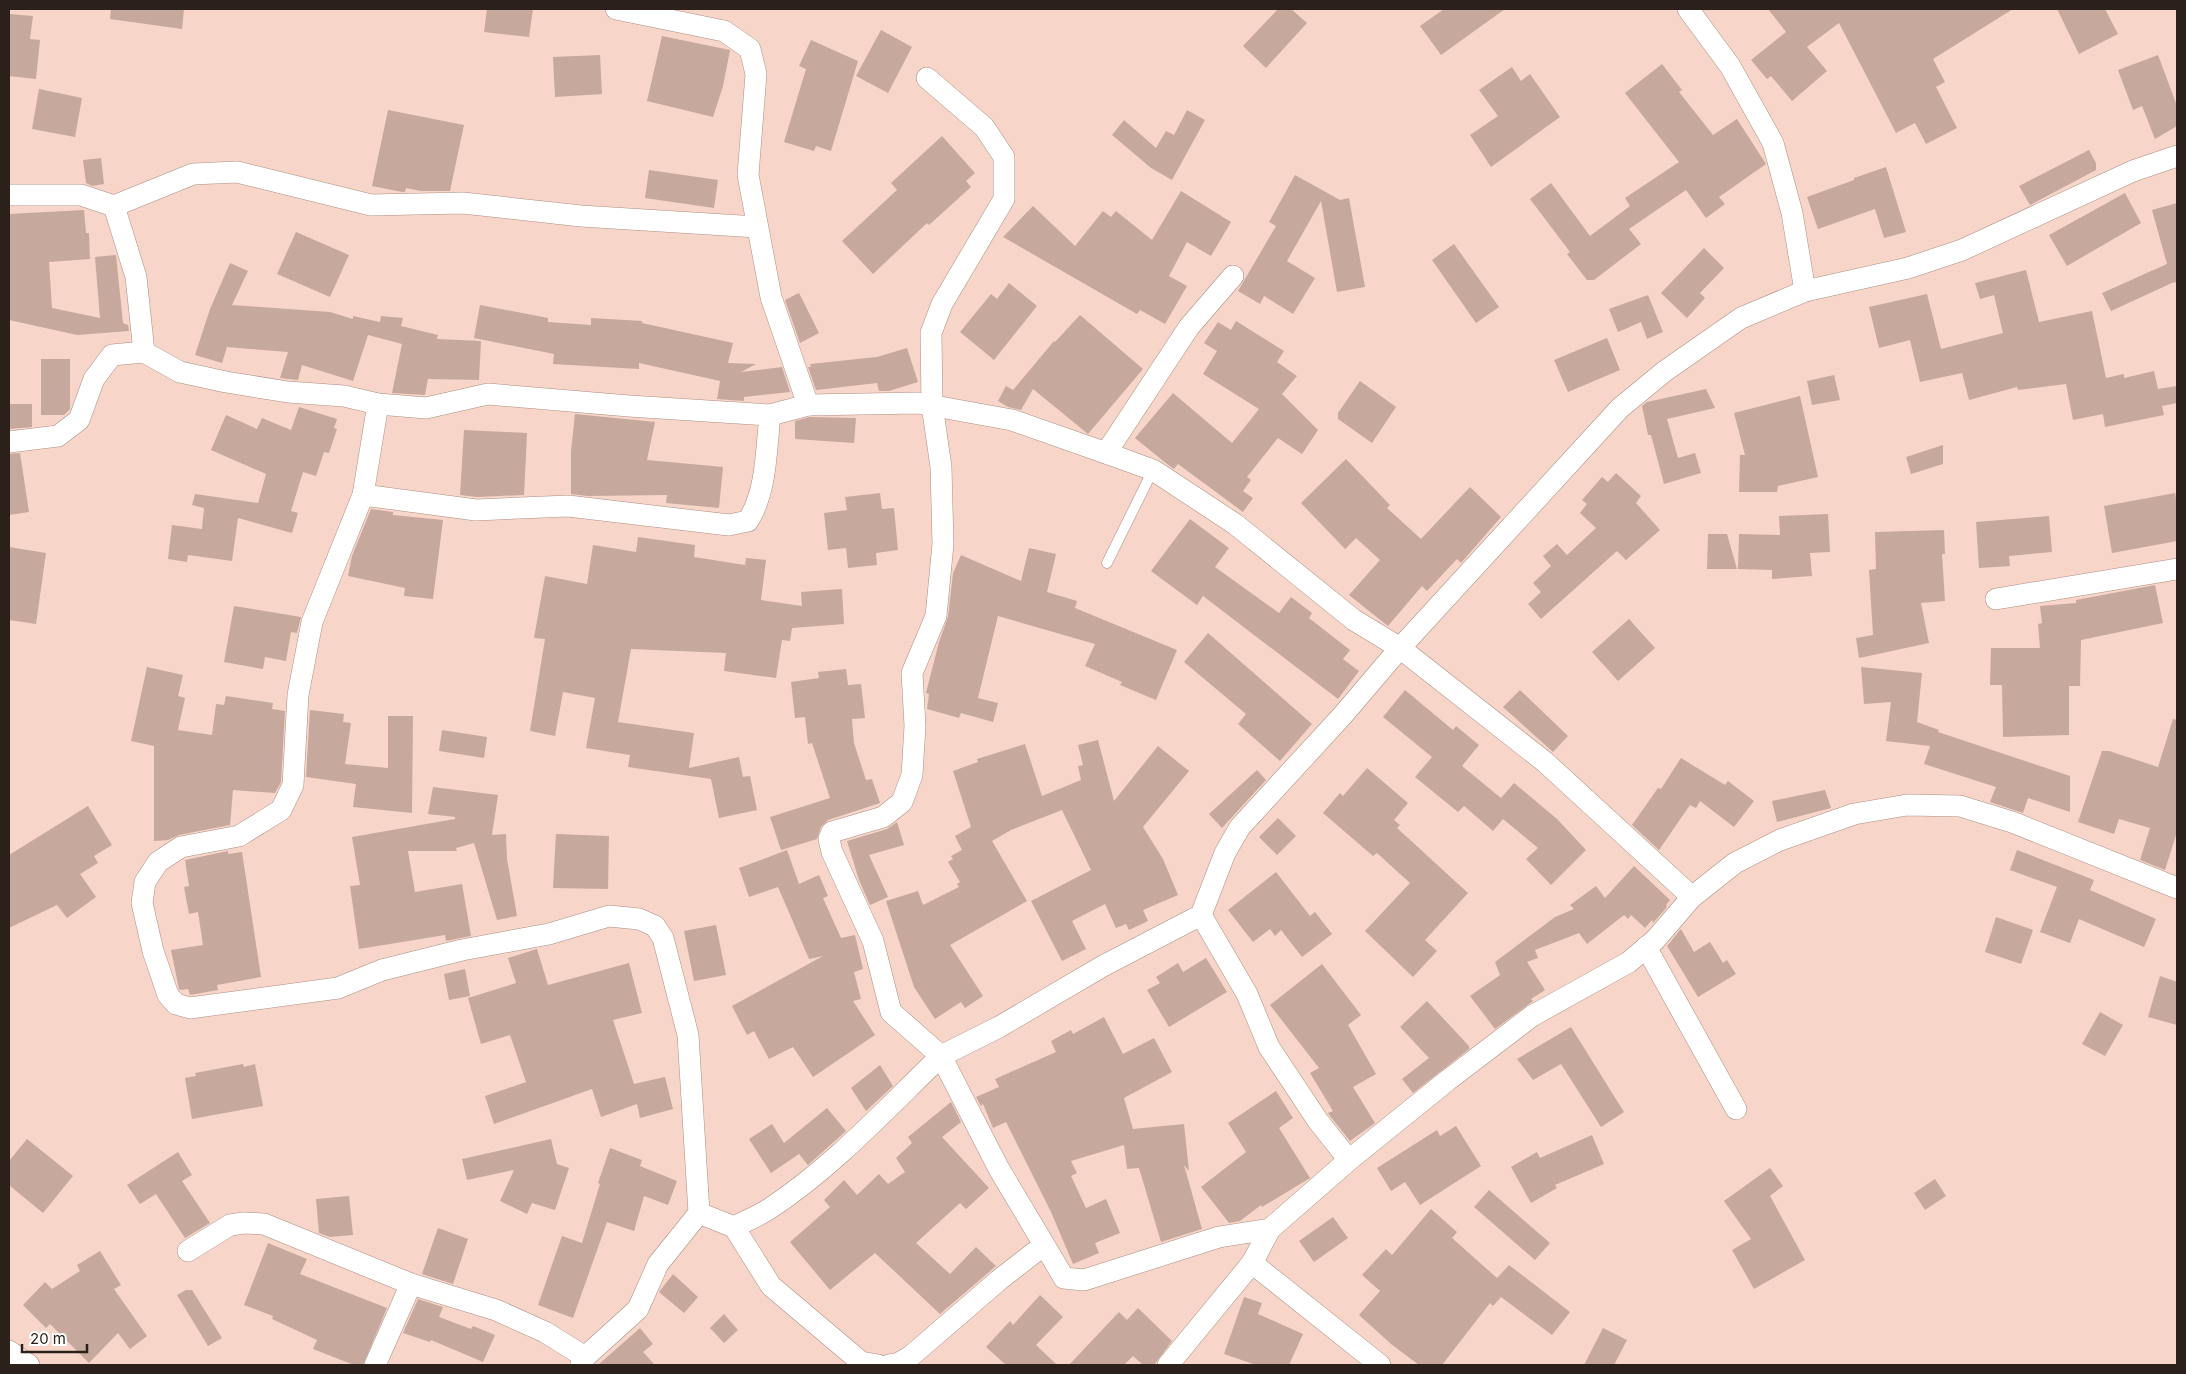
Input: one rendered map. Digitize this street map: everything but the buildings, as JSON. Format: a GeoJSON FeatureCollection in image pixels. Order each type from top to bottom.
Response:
{"type":"FeatureCollection","features":[{"type":"Feature","properties":{"kind":"street"},"geometry":{"type":"LineString","coordinates":[[616,9],[724,31],[750,49],[756,74],[748,175],[771,297],[808,405]]}},
{"type":"Feature","properties":{"kind":"street"},"geometry":{"type":"LineString","coordinates":[[1688,9],[1730,66],[1774,143],[1792,213],[1805,291]]}},
{"type":"Feature","properties":{"kind":"street"},"geometry":{"type":"LineString","coordinates":[[927,78],[984,127],[1004,157],[1004,199],[942,304],[932,333],[932,405],[941,467],[943,544],[936,616],[912,673],[915,726],[912,774],[902,802],[883,817],[832,832],[829,839],[832,852],[873,941],[891,1012],[941,1056],[999,1169],[1064,1278],[1084,1280],[1220,1238],[1270,1229]]}},
{"type":"Feature","properties":{"kind":"street"},"geometry":{"type":"LineString","coordinates":[[734,1227],[767,1210],[835,1158],[941,1056],[999,1027],[1103,966],[1201,915],[1225,852],[1240,827],[1342,716],[1400,648],[1620,408],[1665,371],[1740,318],[1805,291],[1908,268],[1962,250],[2133,171],[2177,156]]}},
{"type":"Feature","properties":{"kind":"street"},"geometry":{"type":"LineString","coordinates":[[9,195],[81,195],[114,206],[193,174],[237,172],[371,205],[463,203],[581,216],[757,227]]}},
{"type":"Feature","properties":{"kind":"street"},"geometry":{"type":"LineString","coordinates":[[114,206],[136,277],[144,352]]}},
{"type":"Feature","properties":{"kind":"street"},"geometry":{"type":"LineString","coordinates":[[1106,453],[1188,327],[1233,276]]}},
{"type":"Feature","properties":{"kind":"street"},"geometry":{"type":"LineString","coordinates":[[9,442],[58,436],[79,420],[94,379],[112,355],[144,352],[180,372],[226,382],[288,392],[344,396],[378,404],[426,408],[488,394],[770,415],[808,405],[918,403],[1012,420],[1153,470],[1235,524],[1354,620],[1400,648],[1545,762],[1692,897]]}},
{"type":"Feature","properties":{"kind":"street"},"geometry":{"type":"LineString","coordinates":[[188,1251],[230,1225],[244,1223],[264,1224],[411,1284],[496,1310],[545,1332],[583,1361],[638,1309],[658,1264],[700,1213],[688,1035],[663,938],[655,926],[639,919],[609,916],[549,934],[462,950],[382,970],[338,988],[320,992],[274,996],[190,1008],[176,1004],[168,995],[153,951],[142,903],[145,882],[158,862],[181,847],[239,836],[281,810],[293,785],[298,695],[312,622],[363,495],[378,404]]}},
{"type":"Feature","properties":{"kind":"street"},"geometry":{"type":"LineString","coordinates":[[363,495],[476,510],[568,506],[729,526],[748,521],[756,508],[762,482],[770,415]]}},
{"type":"Feature","properties":{"kind":"street"},"geometry":{"type":"LineString","coordinates":[[1996,599],[2177,569]]}},
{"type":"Feature","properties":{"kind":"street"},"geometry":{"type":"LineString","coordinates":[[1168,1365],[1252,1263],[1270,1229],[1349,1160],[1448,1080],[1532,1016],[1629,962],[1646,947],[1692,897],[1736,863],[1780,840],[1854,814],[1907,804],[1960,806],[2012,822],[2177,888]]}},
{"type":"Feature","properties":{"kind":"street"},"geometry":{"type":"LineString","coordinates":[[1201,915],[1247,994],[1269,1047],[1318,1121],[1349,1160]]}},
{"type":"Feature","properties":{"kind":"street"},"geometry":{"type":"LineString","coordinates":[[1646,947],[1736,1109]]}},
{"type":"Feature","properties":{"kind":"street"},"geometry":{"type":"LineString","coordinates":[[700,1213],[734,1227],[771,1286],[861,1362],[878,1365]]}},
{"type":"Feature","properties":{"kind":"street"},"geometry":{"type":"LineString","coordinates":[[888,1365],[896,1364],[911,1356],[999,1280],[1044,1245]]}},
{"type":"Feature","properties":{"kind":"street"},"geometry":{"type":"LineString","coordinates":[[1252,1263],[1380,1365]]}},
{"type":"Feature","properties":{"kind":"street"},"geometry":{"type":"LineString","coordinates":[[375,1365],[411,1284]]}},
{"type":"Feature","properties":{"kind":"street"},"geometry":{"type":"LineString","coordinates":[[9,1351],[29,1365]]}},
{"type":"Feature","properties":{"kind":"lane"},"geometry":{"type":"LineString","coordinates":[[1107,563],[1153,470]]}}]}
